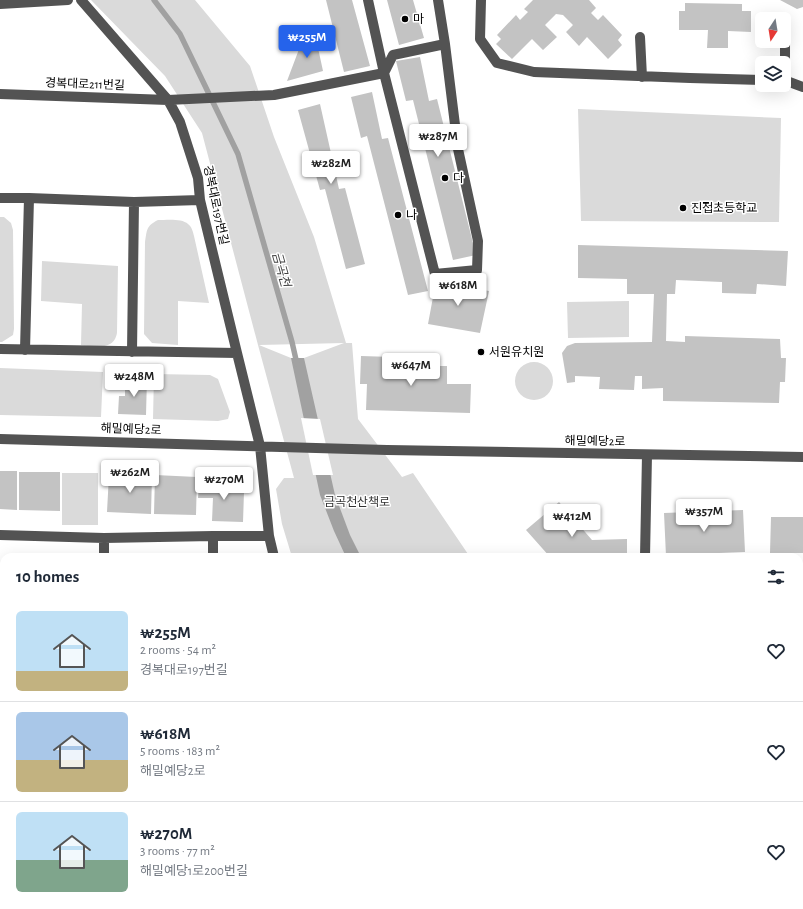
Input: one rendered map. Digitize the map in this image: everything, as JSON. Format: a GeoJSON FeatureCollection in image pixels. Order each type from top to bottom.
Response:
{"type":"FeatureCollection","features":[{"type":"Feature","properties":{"kind":"street"},"geometry":{"type":"LineString","coordinates":[[0,4],[68,0]]}},
{"type":"Feature","properties":{"kind":"street","name":"경복대로197번길"},"geometry":{"type":"LineString","coordinates":[[81,0],[168,100],[180,122],[198,178],[200,200],[260,446],[269,536],[273,553]]}},
{"type":"Feature","properties":{"kind":"street"},"geometry":{"type":"LineString","coordinates":[[368,0],[384,73],[435,274],[476,270],[478,241],[458,149],[438,0]]}},
{"type":"Feature","properties":{"kind":"street"},"geometry":{"type":"LineString","coordinates":[[481,0],[480,39],[497,63],[534,72],[755,80]]}},
{"type":"Feature","properties":{"kind":"street"},"geometry":{"type":"LineString","coordinates":[[640,37],[642,77]]}},
{"type":"Feature","properties":{"kind":"street"},"geometry":{"type":"LineString","coordinates":[[384,73],[393,55],[445,44]]}},
{"type":"Feature","properties":{"kind":"street","name":"경복대로211번길"},"geometry":{"type":"LineString","coordinates":[[0,94],[168,100],[274,95],[384,73]]}},
{"type":"Feature","properties":{"kind":"street"},"geometry":{"type":"LineString","coordinates":[[791,83],[803,87]]}},
{"type":"Feature","properties":{"kind":"street"},"geometry":{"type":"LineString","coordinates":[[0,198],[134,202],[200,200]]}},
{"type":"Feature","properties":{"kind":"street"},"geometry":{"type":"LineString","coordinates":[[25,350],[29,198]]}},
{"type":"Feature","properties":{"kind":"street"},"geometry":{"type":"LineString","coordinates":[[132,352],[134,202]]}},
{"type":"Feature","properties":{"kind":"street"},"geometry":{"type":"LineString","coordinates":[[0,349],[237,353]]}},
{"type":"Feature","properties":{"kind":"street","name":"해밀예당2로"},"geometry":{"type":"LineString","coordinates":[[0,439],[387,450],[803,457]]}},
{"type":"Feature","properties":{"kind":"street"},"geometry":{"type":"LineString","coordinates":[[645,553],[647,455]]}},
{"type":"Feature","properties":{"kind":"street"},"geometry":{"type":"LineString","coordinates":[[0,536],[104,538],[269,536]]}},
{"type":"Feature","properties":{"kind":"street"},"geometry":{"type":"LineString","coordinates":[[213,536],[213,553]]}},
{"type":"Feature","properties":{"kind":"street"},"geometry":{"type":"LineString","coordinates":[[104,538],[104,553]]}},
{"type":"Feature","properties":{"kind":"green space","name":"금곡천산책로"},"geometry":{"type":"Polygon","coordinates":[[[91,0],[195,0],[250,66],[274,137],[314,237],[346,343],[352,343],[358,419],[402,477],[413,473],[467,553],[291,553],[282,524],[276,489],[284,478],[294,478],[202,133],[165,76],[91,0]],[[344,343],[259,345],[291,358],[304,358],[344,343]]]}},
{"type":"Feature","properties":{"kind":"green space"},"geometry":{"type":"Polygon","coordinates":[[[578,109],[781,118],[779,222],[581,221],[578,109]]]}},
{"type":"Feature","properties":{"kind":"green space"},"geometry":{"type":"Polygon","coordinates":[[[0,217],[4,217],[11,223],[13,230],[14,329],[13,335],[2,342],[0,342],[0,217]]]}},
{"type":"Feature","properties":{"kind":"green space"},"geometry":{"type":"Polygon","coordinates":[[[158,220],[182,221],[188,224],[192,230],[209,303],[178,301],[178,345],[152,343],[144,334],[145,242],[149,226],[158,220]]]}},
{"type":"Feature","properties":{"kind":"green space"},"geometry":{"type":"Polygon","coordinates":[[[42,261],[118,266],[117,333],[115,339],[109,345],[81,345],[82,304],[41,301],[42,261]]]}},
{"type":"Feature","properties":{"kind":"green space"},"geometry":{"type":"Polygon","coordinates":[[[629,301],[629,337],[568,338],[567,302],[629,301]]]}},
{"type":"Feature","properties":{"kind":"green space"},"geometry":{"type":"Polygon","coordinates":[[[530,362],[538,362],[545,365],[550,370],[553,381],[550,392],[545,397],[538,400],[530,400],[523,397],[518,392],[515,385],[515,377],[518,370],[523,365],[530,362]]]}},
{"type":"Feature","properties":{"kind":"green space"},"geometry":{"type":"Polygon","coordinates":[[[0,368],[103,372],[101,417],[0,415],[0,368]]]}},
{"type":"Feature","properties":{"kind":"green space"},"geometry":{"type":"Polygon","coordinates":[[[154,374],[210,375],[218,379],[230,412],[228,419],[218,421],[153,419],[154,374]]]}},
{"type":"Feature","properties":{"kind":"green space"},"geometry":{"type":"Polygon","coordinates":[[[62,473],[98,473],[98,525],[62,525],[62,473]]]}},
{"type":"Feature","properties":{"kind":"shaded area"},"geometry":{"type":"Polygon","coordinates":[[[291,358],[304,358],[335,495],[350,535],[359,553],[344,553],[320,495],[291,358]]]}},
{"type":"Feature","properties":{"kind":"pier"},"geometry":{"type":"Polygon","coordinates":[[[301,418],[320,419],[333,475],[313,475],[301,418]]]}},
{"type":"Feature","properties":{"kind":"building"},"geometry":{"type":"Polygon","coordinates":[[[326,0],[352,0],[370,66],[344,72],[326,0]]]}},
{"type":"Feature","properties":{"kind":"building","name":"마"},"geometry":{"type":"Polygon","coordinates":[[[387,0],[413,0],[424,38],[399,45],[387,0]]]}},
{"type":"Feature","properties":{"kind":"building"},"geometry":{"type":"Polygon","coordinates":[[[533,0],[589,0],[596,8],[591,13],[598,20],[603,15],[622,35],[618,40],[622,45],[608,59],[587,37],[579,46],[566,32],[573,25],[563,15],[556,14],[545,25],[557,37],[543,50],[532,39],[512,59],[496,44],[501,39],[497,35],[516,15],[520,20],[528,12],[524,9],[533,0]]]}},
{"type":"Feature","properties":{"kind":"building"},"geometry":{"type":"Polygon","coordinates":[[[780,0],[803,0],[803,7],[797,9],[780,0]]]}},
{"type":"Feature","properties":{"kind":"building"},"geometry":{"type":"Polygon","coordinates":[[[685,3],[742,4],[742,11],[751,11],[751,32],[728,31],[728,48],[707,48],[708,30],[679,30],[679,11],[685,11],[685,3]]]}},
{"type":"Feature","properties":{"kind":"building"},"geometry":{"type":"Polygon","coordinates":[[[315,34],[323,71],[287,81],[304,36],[315,34]]]}},
{"type":"Feature","properties":{"kind":"building","name":"다"},"geometry":{"type":"Polygon","coordinates":[[[420,57],[429,101],[437,99],[476,255],[453,260],[413,100],[406,101],[396,61],[420,57]]]}},
{"type":"Feature","properties":{"kind":"building","name":"나"},"geometry":{"type":"Polygon","coordinates":[[[372,92],[382,139],[388,138],[428,291],[408,295],[367,136],[361,138],[351,97],[372,92]]]}},
{"type":"Feature","properties":{"kind":"building"},"geometry":{"type":"Polygon","coordinates":[[[320,104],[339,189],[345,188],[365,264],[346,269],[325,189],[320,190],[298,110],[320,104]]]}},
{"type":"Feature","properties":{"kind":"building"},"geometry":{"type":"Polygon","coordinates":[[[578,245],[788,251],[786,286],[757,284],[756,294],[722,293],[722,282],[676,280],[675,294],[667,294],[666,341],[685,342],[685,336],[780,339],[781,358],[786,358],[785,382],[780,382],[779,403],[663,401],[663,388],[642,389],[642,376],[635,376],[634,390],[599,389],[600,377],[575,376],[575,382],[567,383],[562,353],[567,346],[575,343],[652,342],[654,294],[627,294],[627,279],[578,278],[578,245]]]}},
{"type":"Feature","properties":{"kind":"building","name":"서원유치원"},"geometry":{"type":"Polygon","coordinates":[[[436,281],[489,291],[480,333],[428,324],[436,281]]]}},
{"type":"Feature","properties":{"kind":"building"},"geometry":{"type":"Polygon","coordinates":[[[361,356],[424,358],[424,366],[447,366],[447,384],[471,384],[470,413],[366,410],[367,384],[360,384],[361,356]]]}},
{"type":"Feature","properties":{"kind":"building"},"geometry":{"type":"Polygon","coordinates":[[[134,376],[147,377],[146,415],[118,414],[119,396],[125,396],[125,383],[134,384],[134,376]]]}},
{"type":"Feature","properties":{"kind":"building"},"geometry":{"type":"Polygon","coordinates":[[[0,471],[17,471],[17,510],[0,509],[0,471]]]}},
{"type":"Feature","properties":{"kind":"building"},"geometry":{"type":"Polygon","coordinates":[[[19,472],[60,472],[60,511],[19,510],[19,472]]]}},
{"type":"Feature","properties":{"kind":"building"},"geometry":{"type":"Polygon","coordinates":[[[109,475],[152,476],[151,514],[107,512],[109,475]]]}},
{"type":"Feature","properties":{"kind":"building"},"geometry":{"type":"Polygon","coordinates":[[[155,475],[197,477],[196,515],[154,514],[155,475]]]}},
{"type":"Feature","properties":{"kind":"building"},"geometry":{"type":"Polygon","coordinates":[[[199,483],[236,484],[244,492],[243,522],[212,521],[213,498],[198,498],[199,483]]]}},
{"type":"Feature","properties":{"kind":"building"},"geometry":{"type":"Polygon","coordinates":[[[559,502],[592,540],[627,539],[627,553],[546,553],[526,530],[559,502]]]}},
{"type":"Feature","properties":{"kind":"building"},"geometry":{"type":"Polygon","coordinates":[[[743,510],[745,552],[666,553],[664,513],[743,510]]]}},
{"type":"Feature","properties":{"kind":"building"},"geometry":{"type":"Polygon","coordinates":[[[771,517],[803,517],[803,553],[770,553],[771,517]]]}},
{"type":"Feature","properties":{"kind":"waterway","name":"금곡천"},"geometry":{"type":"LineString","coordinates":[[154,0],[180,34],[238,154],[297,364]]}},
{"type":"Feature","properties":{"kind":"place","name":"마"},"geometry":{"type":"Point","coordinates":[405,19]}},
{"type":"Feature","properties":{"kind":"place","name":"다"},"geometry":{"type":"Point","coordinates":[445,178]}},
{"type":"Feature","properties":{"kind":"place","name":"진접초등학교"},"geometry":{"type":"Point","coordinates":[683,208]}},
{"type":"Feature","properties":{"kind":"place","name":"나"},"geometry":{"type":"Point","coordinates":[398,215]}},
{"type":"Feature","properties":{"kind":"place","name":"서원유치원"},"geometry":{"type":"Point","coordinates":[481,352]}}]}
